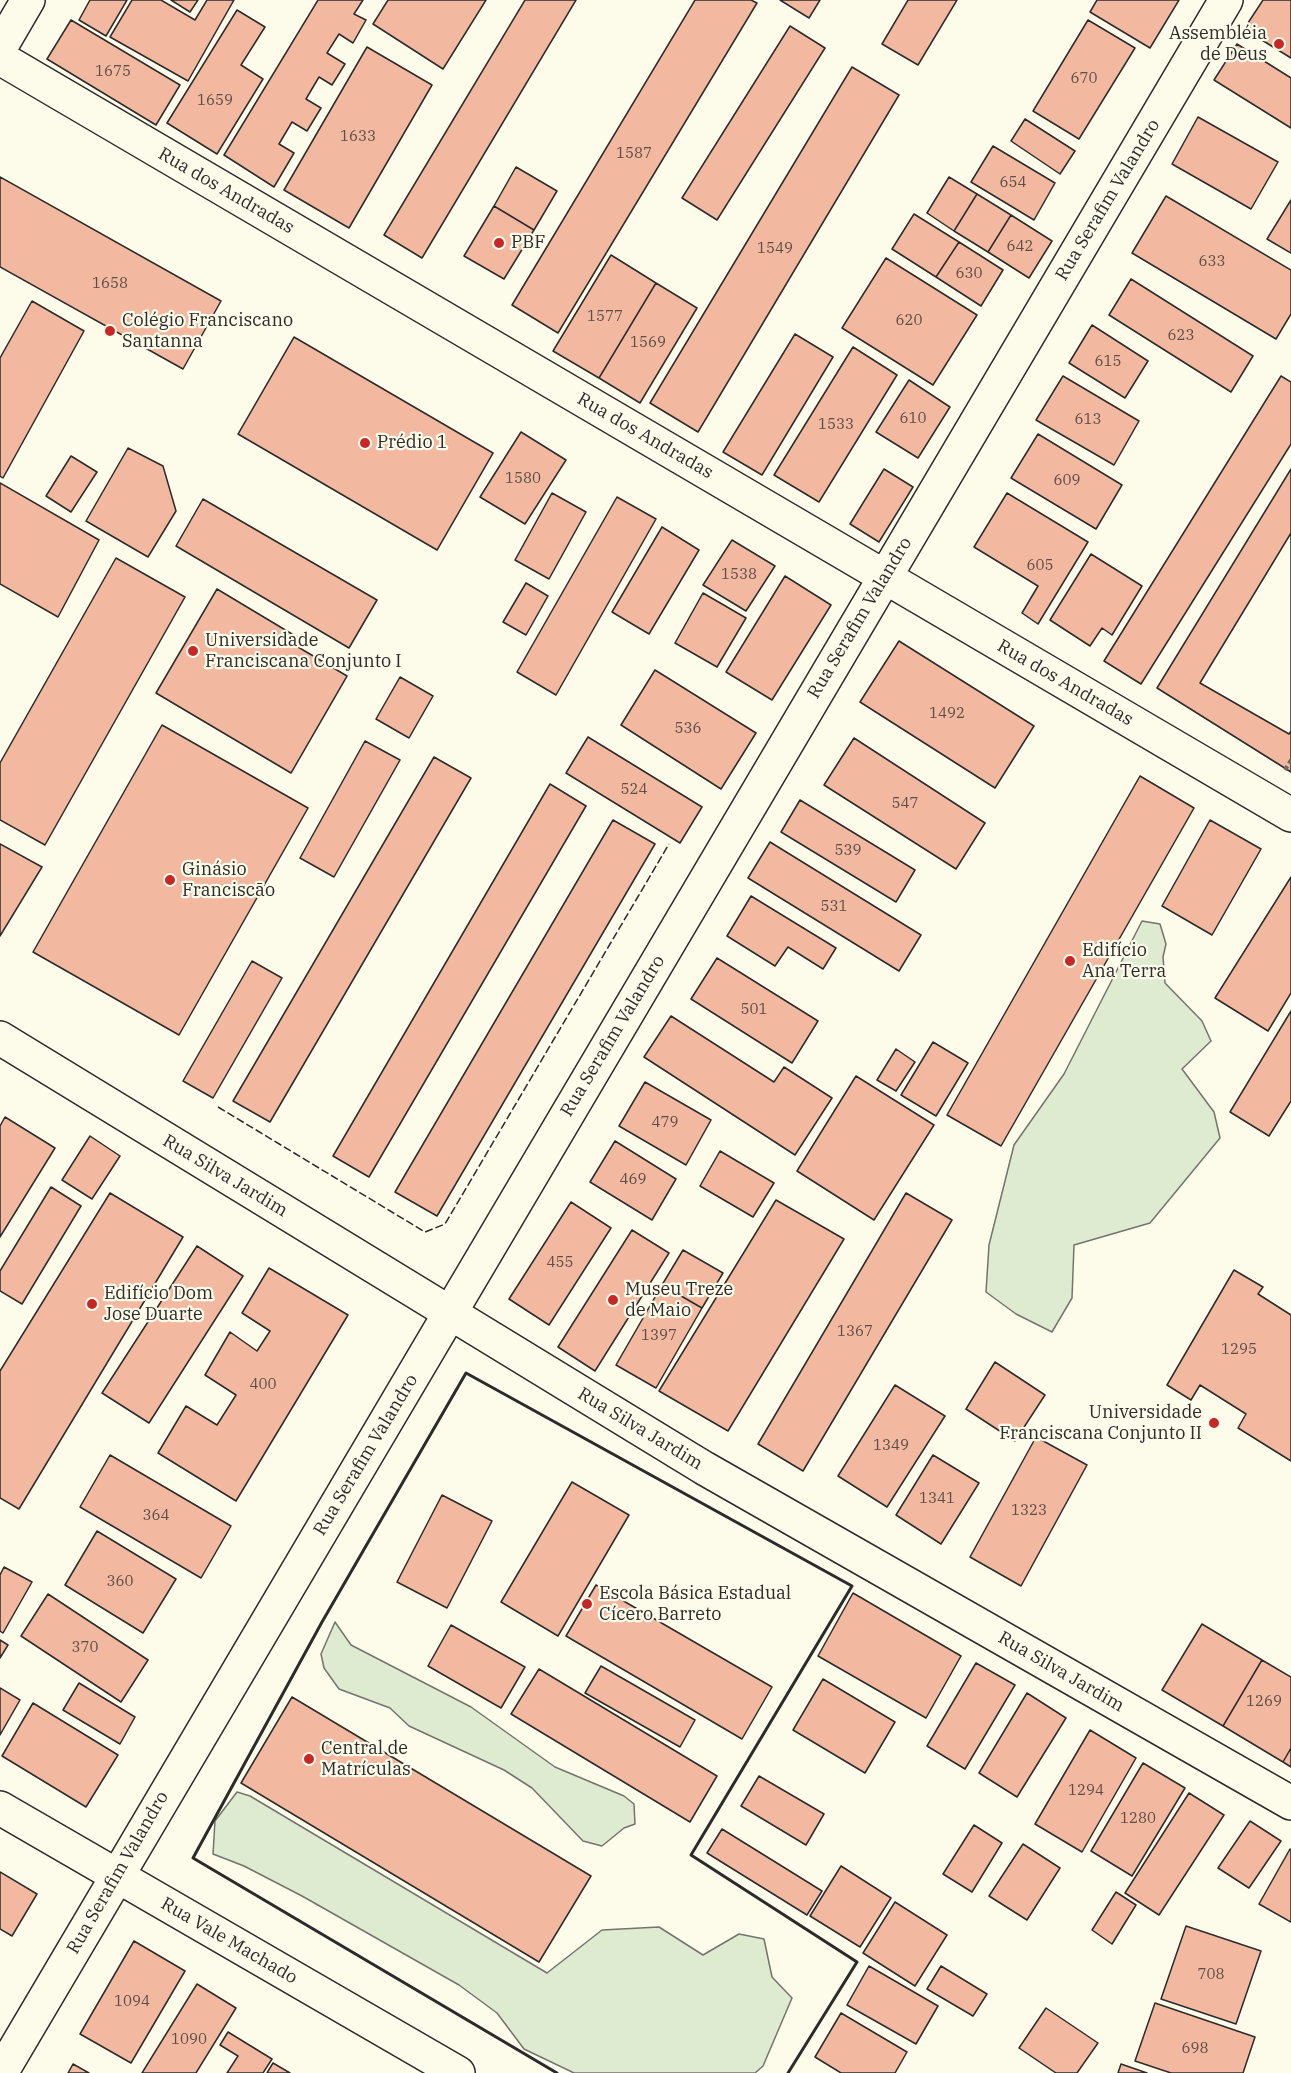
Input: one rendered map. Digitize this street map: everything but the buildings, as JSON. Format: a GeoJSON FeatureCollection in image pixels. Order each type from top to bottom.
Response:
{"type":"FeatureCollection","features":[{"type":"Feature","properties":{"kind":"street"},"geometry":{"type":"LineString","coordinates":[[0,48],[28,0]]}},
{"type":"Feature","properties":{"kind":"street","name":"Rua Serafim Valandro"},"geometry":{"type":"LineString","coordinates":[[1,2073],[1226,0]]}},
{"type":"Feature","properties":{"kind":"street","name":"Rua dos Andradas"},"geometry":{"type":"LineString","coordinates":[[0,58],[1291,815]]}},
{"type":"Feature","properties":{"kind":"street","name":"Rua Silva Jardim"},"geometry":{"type":"LineString","coordinates":[[4,1048],[450,1313],[704,1468],[1291,1803]]}},
{"type":"Feature","properties":{"kind":"street","name":"Rua Vale Machado"},"geometry":{"type":"LineString","coordinates":[[0,1808],[458,2073]]}},
{"type":"Feature","properties":{"kind":"green space"},"geometry":{"type":"Polygon","coordinates":[[[1142,921],[1160,924],[1166,944],[1163,957],[1165,983],[1202,1021],[1211,1041],[1182,1069],[1214,1112],[1220,1138],[1150,1223],[1074,1245],[1072,1298],[1052,1332],[1016,1314],[986,1292],[989,1245],[1014,1145],[1064,1074],[1142,921]]]}},
{"type":"Feature","properties":{"kind":"green space"},"geometry":{"type":"Polygon","coordinates":[[[335,1622],[351,1645],[471,1707],[555,1767],[624,1796],[634,1804],[635,1824],[624,1828],[602,1846],[583,1841],[532,1788],[504,1770],[409,1726],[390,1708],[339,1689],[324,1668],[321,1654],[335,1622]]]}},
{"type":"Feature","properties":{"kind":"green space"},"geometry":{"type":"Polygon","coordinates":[[[237,1792],[250,1796],[547,1973],[602,1930],[659,1927],[703,1955],[739,1934],[764,1939],[772,1977],[792,1998],[763,2066],[755,2073],[574,2073],[524,2049],[497,2013],[459,1985],[302,1896],[244,1866],[213,1854],[215,1821],[237,1792]]]}},
{"type":"Feature","properties":{"kind":"fence"},"geometry":{"type":"LineString","coordinates":[[218,1107],[425,1232],[445,1224],[669,844]]}},
{"type":"Feature","properties":{"kind":"wall"},"geometry":{"type":"LineString","coordinates":[[557,2073],[193,1858],[322,1622],[466,1373],[852,1586],[691,1855],[857,1962],[788,2073]]}},
{"type":"Feature","properties":{"kind":"place","name":"Assembléia de Deus"},"geometry":{"type":"Point","coordinates":[1279,44]}},
{"type":"Feature","properties":{"kind":"place","name":"PBF"},"geometry":{"type":"Point","coordinates":[499,243]}},
{"type":"Feature","properties":{"kind":"place","name":"Colégio Franciscano Santanna"},"geometry":{"type":"Point","coordinates":[110,331]}},
{"type":"Feature","properties":{"kind":"place","name":"Prédio 1"},"geometry":{"type":"Point","coordinates":[365,443]}},
{"type":"Feature","properties":{"kind":"place","name":"Universidade Franciscana Conjunto I"},"geometry":{"type":"Point","coordinates":[193,651]}},
{"type":"Feature","properties":{"kind":"place","name":"Ginásio Franciscão"},"geometry":{"type":"Point","coordinates":[170,880]}},
{"type":"Feature","properties":{"kind":"place","name":"Edifício Ana Terra"},"geometry":{"type":"Point","coordinates":[1070,961]}},
{"type":"Feature","properties":{"kind":"place","name":"Museu Treze de Maio"},"geometry":{"type":"Point","coordinates":[613,1300]}},
{"type":"Feature","properties":{"kind":"place","name":"Edifício Dom Jose Duarte"},"geometry":{"type":"Point","coordinates":[92,1304]}},
{"type":"Feature","properties":{"kind":"place","name":"Universidade Franciscana Conjunto II"},"geometry":{"type":"Point","coordinates":[1214,1423]}},
{"type":"Feature","properties":{"kind":"place","name":"Escola Básica Estadual Cícero Barreto"},"geometry":{"type":"Point","coordinates":[587,1604]}},
{"type":"Feature","properties":{"kind":"place","name":"Central de Matrículas"},"geometry":{"type":"Point","coordinates":[309,1759]}}]}
